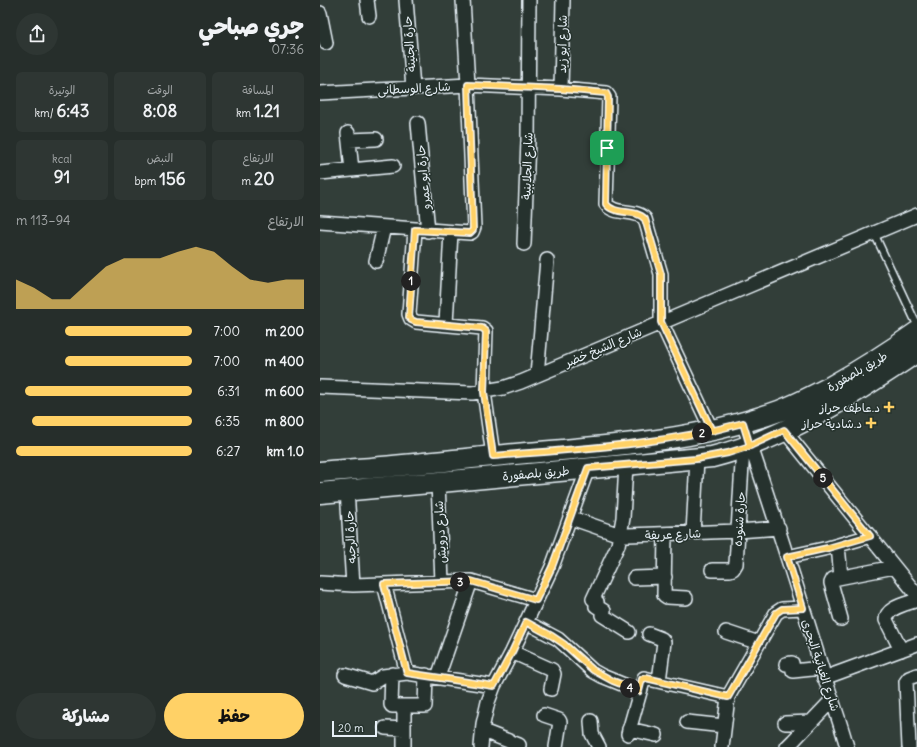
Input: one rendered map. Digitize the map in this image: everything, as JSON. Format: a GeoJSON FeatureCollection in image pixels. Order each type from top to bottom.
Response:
{"type":"FeatureCollection","features":[{"type":"Feature","properties":{"kind":"main road","name":"طريق بلصفورة"},"geometry":{"type":"LineString","coordinates":[[320,472],[590,448],[671,439],[712,431],[778,412],[813,396],[890,352],[917,332]]}},
{"type":"Feature","properties":{"kind":"main road","name":"طريق بلصفورة"},"geometry":{"type":"LineString","coordinates":[[320,493],[696,459],[728,453],[747,447],[824,410],[866,386],[917,352]]}},
{"type":"Feature","properties":{"kind":"street"},"geometry":{"type":"LineString","coordinates":[[367,0],[369,16]]}},
{"type":"Feature","properties":{"kind":"street","name":"حارة الجنينة"},"geometry":{"type":"LineString","coordinates":[[406,0],[412,88]]}},
{"type":"Feature","properties":{"kind":"street"},"geometry":{"type":"LineString","coordinates":[[320,222],[450,232],[472,232],[474,227],[463,0]]}},
{"type":"Feature","properties":{"kind":"street","name":"شارع الجلابنية"},"geometry":{"type":"LineString","coordinates":[[524,244],[529,88],[529,0]]}},
{"type":"Feature","properties":{"kind":"street","name":"شارع ابو زيد"},"geometry":{"type":"LineString","coordinates":[[561,89],[563,0]]}},
{"type":"Feature","properties":{"kind":"street"},"geometry":{"type":"LineString","coordinates":[[320,13],[326,43]]}},
{"type":"Feature","properties":{"kind":"street","name":"شارع الوسطانى"},"geometry":{"type":"LineString","coordinates":[[320,93],[468,85],[604,92],[608,95],[606,204],[612,209],[638,214],[645,219],[661,274],[661,322],[712,431]]}},
{"type":"Feature","properties":{"kind":"street","name":"حارة ابو عمرو"},"geometry":{"type":"LineString","coordinates":[[418,123],[421,230],[409,317],[411,320],[416,322],[446,324]]}},
{"type":"Feature","properties":{"kind":"street"},"geometry":{"type":"LineString","coordinates":[[352,170],[349,136],[376,139]]}},
{"type":"Feature","properties":{"kind":"street"},"geometry":{"type":"LineString","coordinates":[[320,173],[393,166]]}},
{"type":"Feature","properties":{"kind":"street","name":"شارع الشيخ خضر"},"geometry":{"type":"LineString","coordinates":[[320,387],[472,393],[503,388],[917,215]]}},
{"type":"Feature","properties":{"kind":"street"},"geometry":{"type":"LineString","coordinates":[[376,261],[384,227]]}},
{"type":"Feature","properties":{"kind":"street"},"geometry":{"type":"LineString","coordinates":[[450,232],[446,324],[482,328],[486,331],[484,392],[493,456]]}},
{"type":"Feature","properties":{"kind":"street"},"geometry":{"type":"LineString","coordinates":[[537,375],[547,260]]}},
{"type":"Feature","properties":{"kind":"street","name":"شارع الغياتية البحرى"},"geometry":{"type":"LineString","coordinates":[[743,423],[747,447],[779,528],[847,747]]}},
{"type":"Feature","properties":{"kind":"street"},"geometry":{"type":"LineString","coordinates":[[784,430],[917,595]]}},
{"type":"Feature","properties":{"kind":"street","name":"حارة شنوده"},"geometry":{"type":"LineString","coordinates":[[712,570],[730,570],[735,567],[747,447]]}},
{"type":"Feature","properties":{"kind":"street"},"geometry":{"type":"LineString","coordinates":[[693,533],[696,459]]}},
{"type":"Feature","properties":{"kind":"street"},"geometry":{"type":"LineString","coordinates":[[626,465],[623,518],[620,535],[614,555],[593,599],[597,602],[596,606],[604,611],[602,615],[629,632]]}},
{"type":"Feature","properties":{"kind":"street"},"geometry":{"type":"LineString","coordinates":[[481,747],[488,702],[494,686],[512,652],[552,567],[588,468]]}},
{"type":"Feature","properties":{"kind":"street","name":"شارع درويش"},"geometry":{"type":"LineString","coordinates":[[438,482],[442,582]]}},
{"type":"Feature","properties":{"kind":"street","name":"حارة الرحبه"},"geometry":{"type":"LineString","coordinates":[[347,490],[352,585]]}},
{"type":"Feature","properties":{"kind":"street","name":"شارع عريفة"},"geometry":{"type":"LineString","coordinates":[[571,518],[620,535],[693,533],[779,528]]}},
{"type":"Feature","properties":{"kind":"street"},"geometry":{"type":"LineString","coordinates":[[666,534],[664,577],[665,596],[686,598]]}},
{"type":"Feature","properties":{"kind":"street"},"geometry":{"type":"LineString","coordinates":[[787,557],[838,546],[870,536]]}},
{"type":"Feature","properties":{"kind":"street"},"geometry":{"type":"LineString","coordinates":[[838,546],[841,577]]}},
{"type":"Feature","properties":{"kind":"street"},"geometry":{"type":"LineString","coordinates":[[841,618],[831,583],[833,579],[894,567]]}},
{"type":"Feature","properties":{"kind":"street"},"geometry":{"type":"LineString","coordinates":[[634,578],[664,577]]}},
{"type":"Feature","properties":{"kind":"street"},"geometry":{"type":"LineString","coordinates":[[320,583],[352,585],[471,581],[536,600]]}},
{"type":"Feature","properties":{"kind":"street"},"geometry":{"type":"LineString","coordinates":[[392,674],[392,706],[425,706],[432,676],[471,581]]}},
{"type":"Feature","properties":{"kind":"street"},"geometry":{"type":"LineString","coordinates":[[384,584],[407,673]]}},
{"type":"Feature","properties":{"kind":"street"},"geometry":{"type":"LineString","coordinates":[[901,650],[886,620],[886,616],[890,610],[917,600]]}},
{"type":"Feature","properties":{"kind":"street"},"geometry":{"type":"LineString","coordinates":[[722,747],[728,697],[759,643],[778,611],[782,609],[803,608]]}},
{"type":"Feature","properties":{"kind":"street"},"geometry":{"type":"LineString","coordinates":[[526,622],[558,639],[598,673],[639,691]]}},
{"type":"Feature","properties":{"kind":"street"},"geometry":{"type":"LineString","coordinates":[[726,632],[759,643]]}},
{"type":"Feature","properties":{"kind":"street"},"geometry":{"type":"LineString","coordinates":[[649,634],[662,639],[664,642],[659,681]]}},
{"type":"Feature","properties":{"kind":"street"},"geometry":{"type":"LineString","coordinates":[[786,664],[792,664],[793,671],[823,673],[917,644]]}},
{"type":"Feature","properties":{"kind":"street"},"geometry":{"type":"LineString","coordinates":[[512,652],[552,670],[554,674],[551,689]]}},
{"type":"Feature","properties":{"kind":"street"},"geometry":{"type":"LineString","coordinates":[[345,675],[372,683],[381,676],[407,673],[494,686]]}},
{"type":"Feature","properties":{"kind":"street"},"geometry":{"type":"LineString","coordinates":[[909,747],[906,682],[909,678],[917,675]]}},
{"type":"Feature","properties":{"kind":"street"},"geometry":{"type":"LineString","coordinates":[[656,735],[628,732],[644,678],[728,697]]}},
{"type":"Feature","properties":{"kind":"street"},"geometry":{"type":"LineString","coordinates":[[787,747],[832,700]]}},
{"type":"Feature","properties":{"kind":"street"},"geometry":{"type":"LineString","coordinates":[[404,706],[404,747]]}},
{"type":"Feature","properties":{"kind":"street"},"geometry":{"type":"LineString","coordinates":[[544,715],[559,720],[560,722],[556,747]]}},
{"type":"Feature","properties":{"kind":"street"},"geometry":{"type":"LineString","coordinates":[[591,721],[592,734],[599,747]]}},
{"type":"Feature","properties":{"kind":"street"},"geometry":{"type":"LineString","coordinates":[[687,722],[724,726]]}},
{"type":"Feature","properties":{"kind":"street"},"geometry":{"type":"LineString","coordinates":[[785,723],[811,722]]}},
{"type":"Feature","properties":{"kind":"street"},"geometry":{"type":"LineString","coordinates":[[385,728],[404,729]]}},
{"type":"Feature","properties":{"kind":"street"},"geometry":{"type":"LineString","coordinates":[[483,731],[519,745]]}},
{"type":"Feature","properties":{"kind":"lane"},"geometry":{"type":"LineString","coordinates":[[874,233],[917,325]]}},
{"type":"Feature","properties":{"kind":"place","name":"د.عاطف حراز"},"geometry":{"type":"Point","coordinates":[889,407]}},
{"type":"Feature","properties":{"kind":"place","name":"د.شادية حراز"},"geometry":{"type":"Point","coordinates":[871,423]}},
{"type":"Feature","properties":{"kind":"route"},"geometry":{"type":"LineString","coordinates":[[607,148],[606,204],[612,209],[638,214],[645,219],[661,274],[661,322],[712,431],[743,423],[750,446],[784,430],[870,536],[838,546],[787,557],[803,608],[782,609],[776,613],[728,697],[646,678],[642,679],[639,691],[602,676],[593,670],[564,644],[526,622],[494,686],[407,673],[384,584],[471,581],[536,600],[552,567],[588,468],[712,457],[750,446],[743,423],[712,431],[671,439],[590,448],[493,456],[484,392],[485,329],[416,322],[411,320],[409,317],[408,314],[415,230],[470,233],[474,227],[468,85],[604,92],[608,95],[607,148]]}}]}
